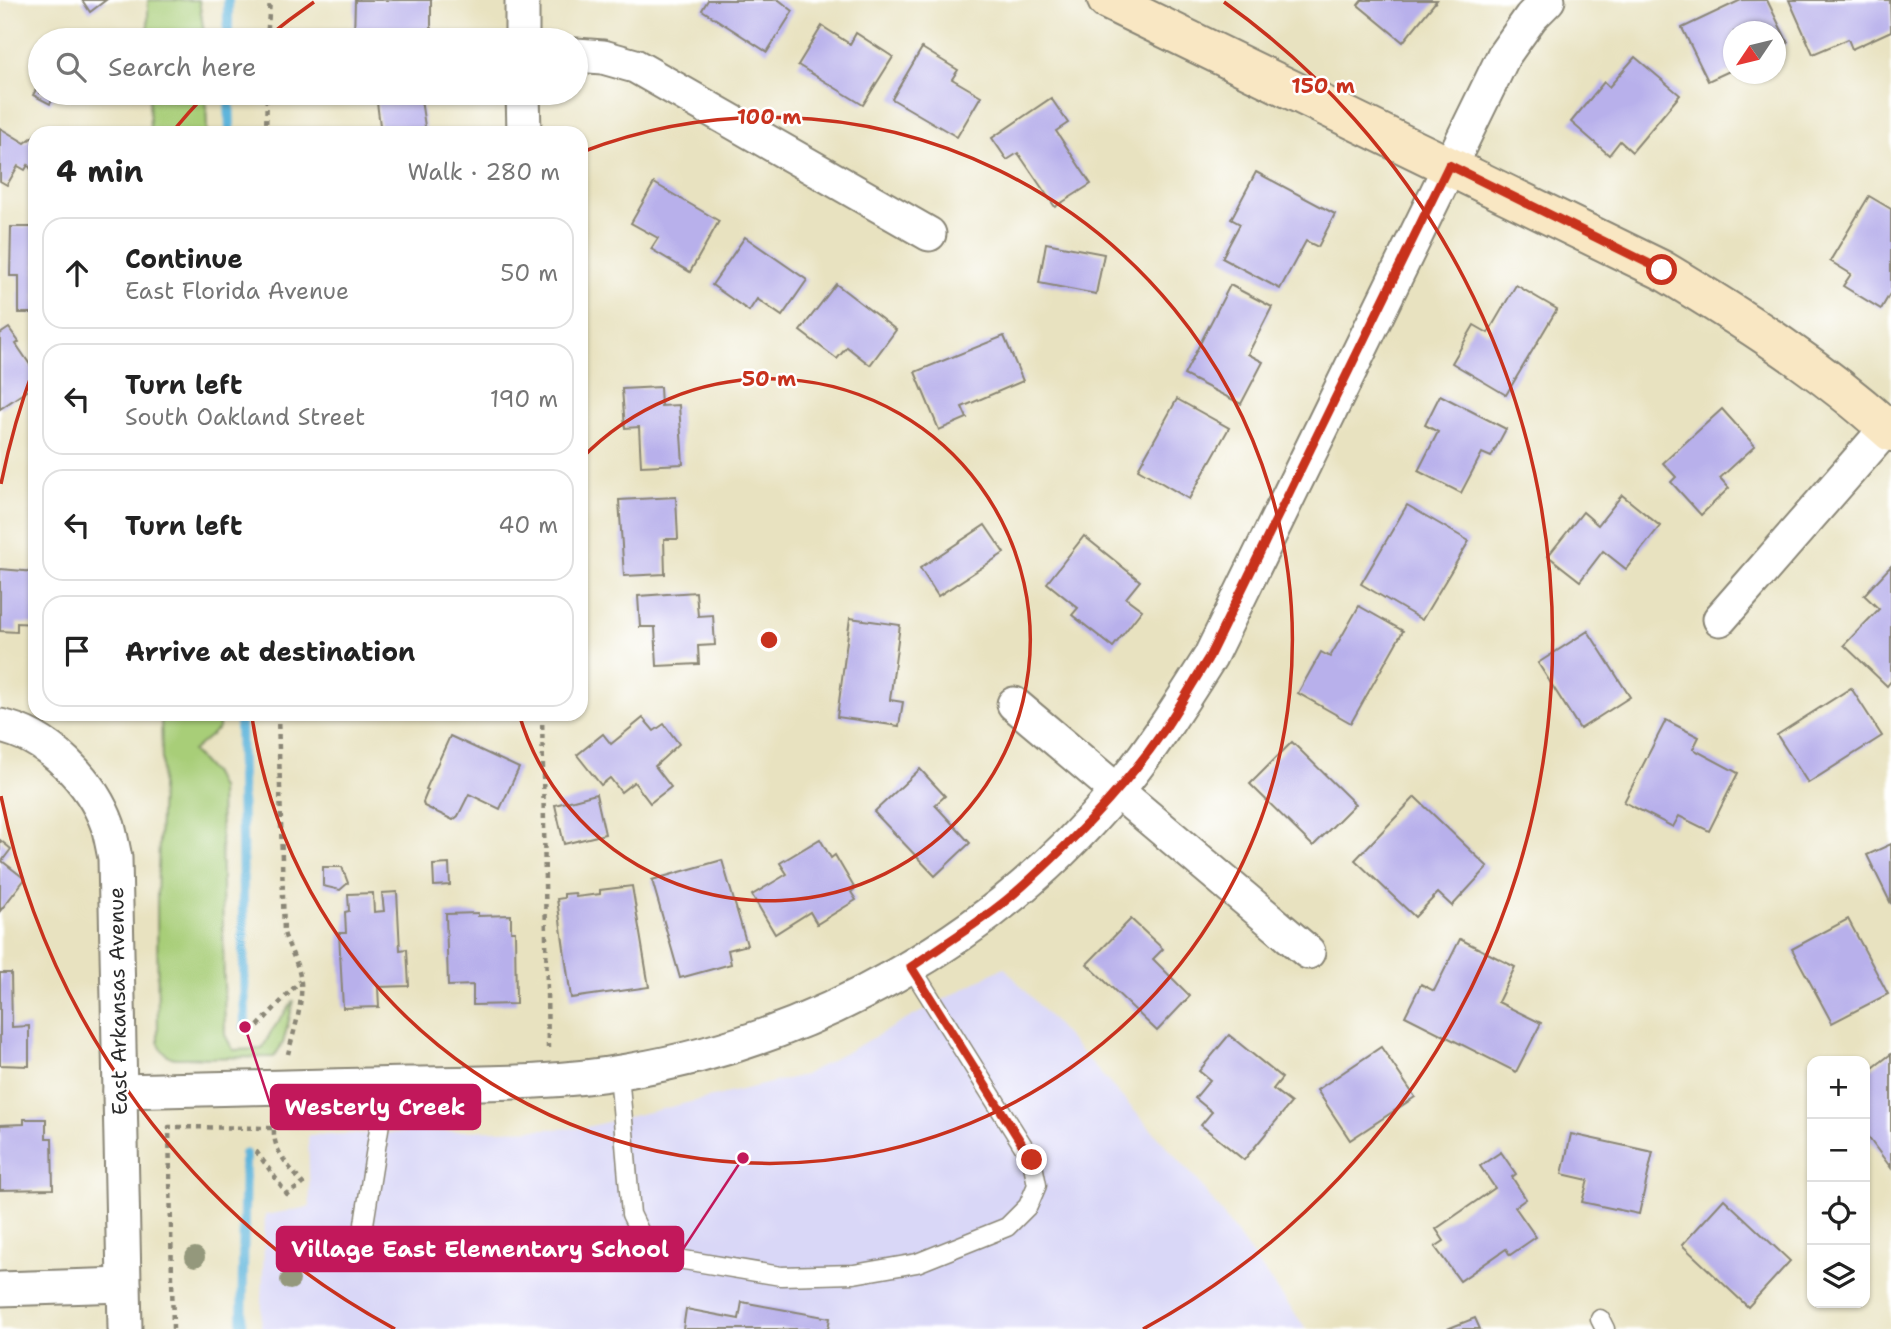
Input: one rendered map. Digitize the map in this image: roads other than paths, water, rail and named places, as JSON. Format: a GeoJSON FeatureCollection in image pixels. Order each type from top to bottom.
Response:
{"type":"FeatureCollection","features":[{"type":"Feature","properties":{"kind":"street"},"geometry":{"type":"LineString","coordinates":[[522,0],[522,28]]}},
{"type":"Feature","properties":{"kind":"street"},"geometry":{"type":"LineString","coordinates":[[1107,0],[1662,270],[1779,344],[1890,428],[1720,620]]}},
{"type":"Feature","properties":{"kind":"street"},"geometry":{"type":"LineString","coordinates":[[120,1091],[543,1081],[619,1073],[713,1052],[795,1024],[874,988],[911,967],[988,914],[1023,886],[1085,827],[1117,791],[1164,730],[1209,657],[1504,55],[1531,17],[1548,0]]}},
{"type":"Feature","properties":{"kind":"street"},"geometry":{"type":"LineString","coordinates":[[588,56],[635,66],[929,234]]}},
{"type":"Feature","properties":{"kind":"street"},"geometry":{"type":"LineString","coordinates":[[523,105],[524,126]]}},
{"type":"Feature","properties":{"kind":"street"},"geometry":{"type":"LineString","coordinates":[[1014,704],[1308,952]]}},
{"type":"Feature","properties":{"kind":"street","name":"East Arkansas Avenue"},"geometry":{"type":"LineString","coordinates":[[0,726],[11,728],[41,743],[67,764],[93,796],[107,827],[115,858],[125,1329]]}},
{"type":"Feature","properties":{"kind":"street"},"geometry":{"type":"LineString","coordinates":[[0,1289],[124,1285]]}},
{"type":"Feature","properties":{"kind":"lane"},"geometry":{"type":"LineString","coordinates":[[619,1073],[631,1214],[644,1241],[672,1258],[781,1276],[854,1274],[917,1263],[1007,1227],[1028,1206],[1037,1185],[1032,1160],[911,967]]}},
{"type":"Feature","properties":{"kind":"lane"},"geometry":{"type":"LineString","coordinates":[[364,1224],[386,1085]]}},
{"type":"Feature","properties":{"kind":"waterway"},"geometry":{"type":"LineString","coordinates":[[228,0],[228,28]]}},
{"type":"Feature","properties":{"kind":"waterway"},"geometry":{"type":"LineString","coordinates":[[229,105],[230,126]]}},
{"type":"Feature","properties":{"kind":"waterway"},"geometry":{"type":"LineString","coordinates":[[240,721],[245,1027]]}},
{"type":"Feature","properties":{"kind":"waterway"},"geometry":{"type":"LineString","coordinates":[[242,1329],[245,1154]]}},
{"type":"Feature","properties":{"kind":"place","name":"Westerly Creek"},"geometry":{"type":"Point","coordinates":[245,1027]}},
{"type":"Feature","properties":{"kind":"place","name":"Village East Elementary School"},"geometry":{"type":"Point","coordinates":[743,1158]}}]}
